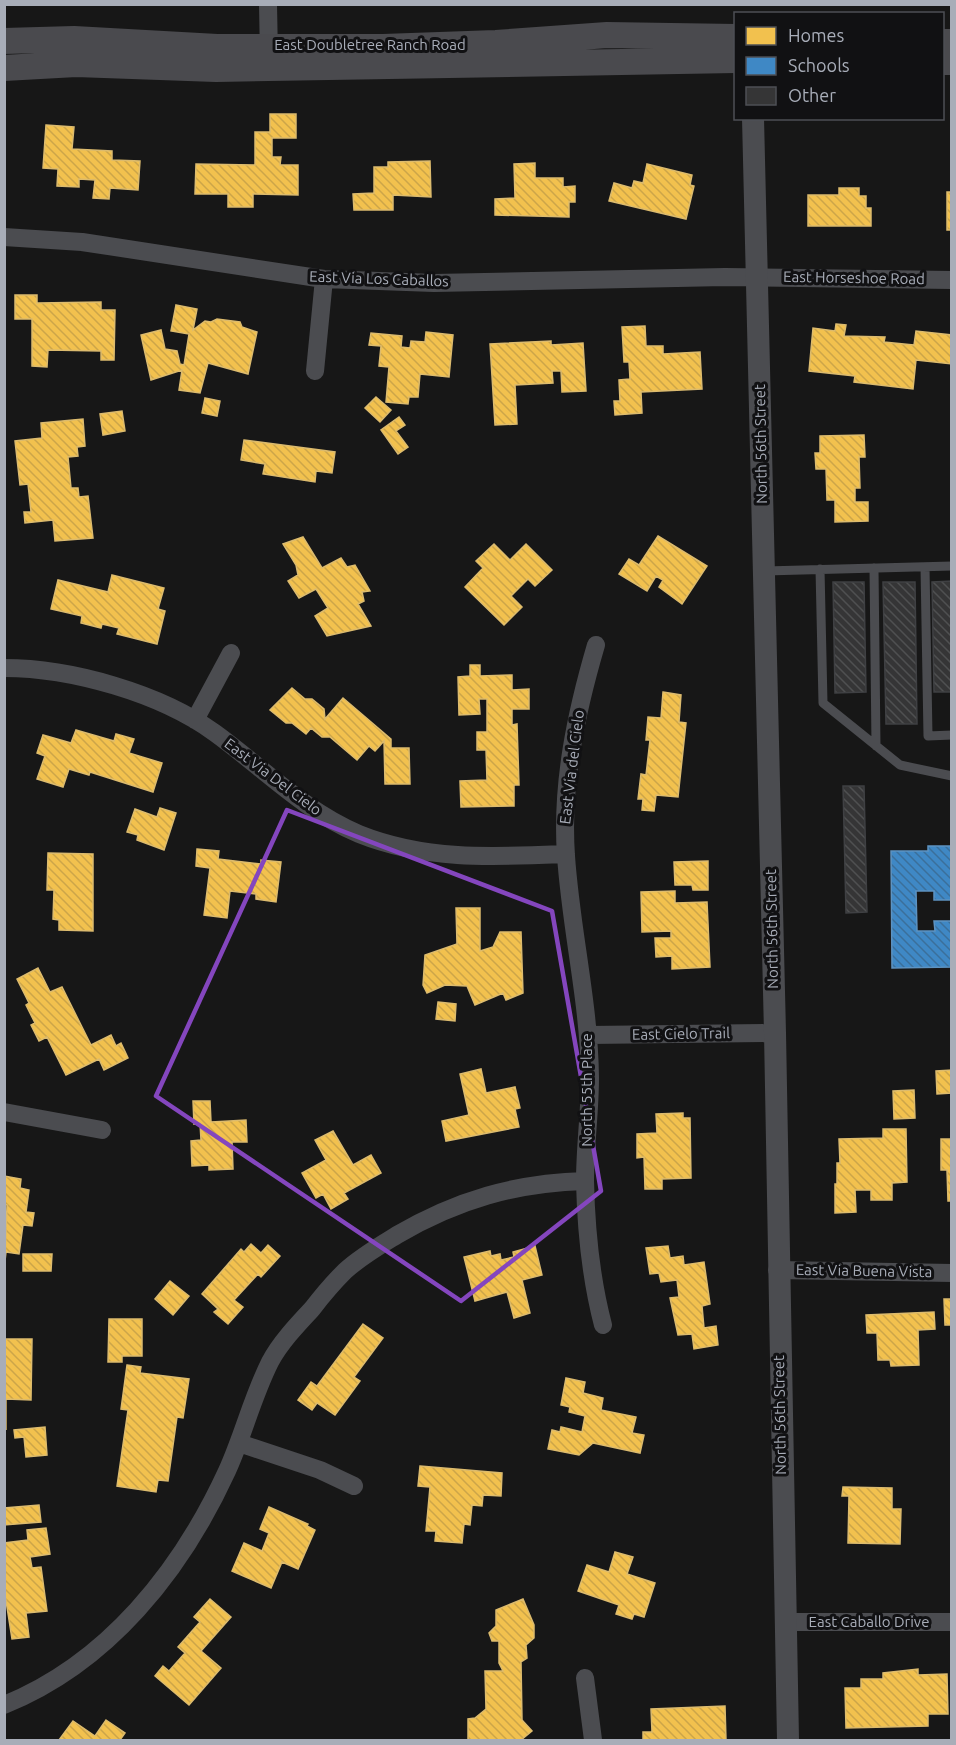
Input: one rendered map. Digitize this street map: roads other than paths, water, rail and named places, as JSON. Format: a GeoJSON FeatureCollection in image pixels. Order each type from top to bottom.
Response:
{"type":"FeatureCollection","features":[{"type":"Feature","properties":{"kind":"main road","name":"East Doubletree Ranch Road"},"geometry":{"type":"LineString","coordinates":[[4,68],[76,64],[216,69],[269,57],[395,46],[607,35],[734,37]]}},
{"type":"Feature","properties":{"kind":"main road","name":"East Doubletree Ranch Road"},"geometry":{"type":"LineString","coordinates":[[4,41],[74,39],[217,47],[269,57],[384,68],[608,60],[734,60]]}},
{"type":"Feature","properties":{"kind":"street"},"geometry":{"type":"LineString","coordinates":[[268,4],[269,57]]}},
{"type":"Feature","properties":{"kind":"street","name":"North 56th Street"},"geometry":{"type":"LineString","coordinates":[[753,120],[775,1033],[777,1270],[788,1740]]}},
{"type":"Feature","properties":{"kind":"street","name":"East Via Los Caballos"},"geometry":{"type":"LineString","coordinates":[[4,237],[82,242],[324,279],[434,283],[757,277]]}},
{"type":"Feature","properties":{"kind":"street","name":"East Horseshoe Road"},"geometry":{"type":"LineString","coordinates":[[757,277],[951,280]]}},
{"type":"Feature","properties":{"kind":"street"},"geometry":{"type":"LineString","coordinates":[[315,371],[324,279]]}},
{"type":"Feature","properties":{"kind":"street","name":"East Via del Cielo"},"geometry":{"type":"LineString","coordinates":[[566,854],[566,794],[578,709],[596,645]]}},
{"type":"Feature","properties":{"kind":"street"},"geometry":{"type":"LineString","coordinates":[[195,720],[231,654]]}},
{"type":"Feature","properties":{"kind":"street","name":"East Via Del Cielo"},"geometry":{"type":"LineString","coordinates":[[4,668],[60,673],[104,683],[195,720],[295,797],[358,833],[433,855],[465,857],[566,854]]}},
{"type":"Feature","properties":{"kind":"street","name":"North 55th Place"},"geometry":{"type":"LineString","coordinates":[[566,854],[588,1035],[590,1077],[585,1181],[593,1286],[603,1325]]}},
{"type":"Feature","properties":{"kind":"street","name":"East Cielo Trail"},"geometry":{"type":"LineString","coordinates":[[588,1035],[775,1033]]}},
{"type":"Feature","properties":{"kind":"street"},"geometry":{"type":"LineString","coordinates":[[4,1112],[102,1130]]}},
{"type":"Feature","properties":{"kind":"street"},"geometry":{"type":"LineString","coordinates":[[4,1705],[30,1695],[126,1624],[183,1554],[209,1509],[239,1443],[249,1407],[271,1360],[294,1328],[345,1271],[373,1249],[424,1219],[472,1198],[523,1187],[585,1181]]}},
{"type":"Feature","properties":{"kind":"street","name":"East Via Buena Vista"},"geometry":{"type":"LineString","coordinates":[[777,1270],[951,1273]]}},
{"type":"Feature","properties":{"kind":"street"},"geometry":{"type":"LineString","coordinates":[[239,1443],[321,1470],[354,1486]]}},
{"type":"Feature","properties":{"kind":"street","name":"East Caballo Drive"},"geometry":{"type":"LineString","coordinates":[[787,1622],[951,1622]]}},
{"type":"Feature","properties":{"kind":"street"},"geometry":{"type":"LineString","coordinates":[[585,1678],[593,1740]]}},
{"type":"Feature","properties":{"kind":"lane"},"geometry":{"type":"LineString","coordinates":[[764,571],[951,566]]}},
{"type":"Feature","properties":{"kind":"lane"},"geometry":{"type":"LineString","coordinates":[[925,567],[927,735],[951,735]]}},
{"type":"Feature","properties":{"kind":"lane"},"geometry":{"type":"LineString","coordinates":[[874,568],[876,746]]}},
{"type":"Feature","properties":{"kind":"lane"},"geometry":{"type":"LineString","coordinates":[[820,569],[823,703],[900,765],[951,776]]}}]}
